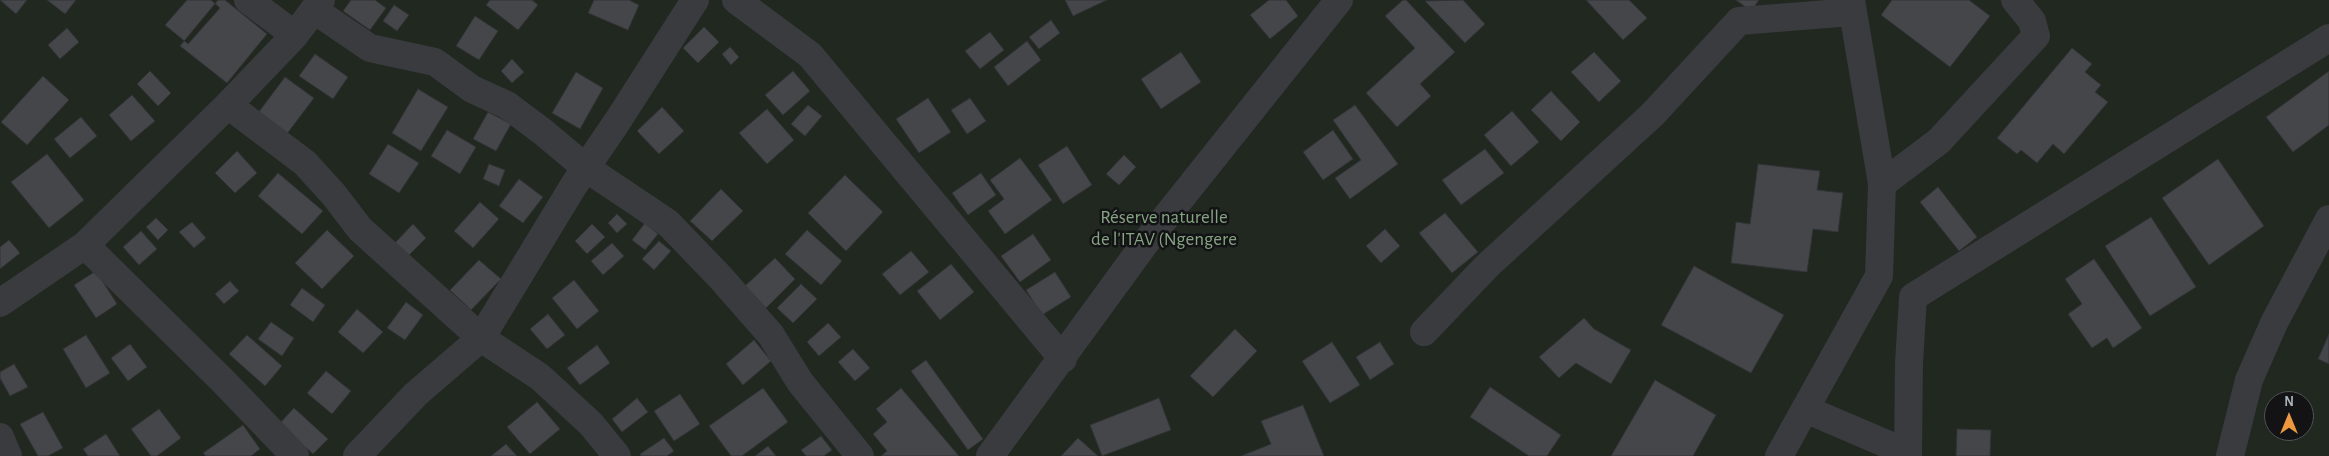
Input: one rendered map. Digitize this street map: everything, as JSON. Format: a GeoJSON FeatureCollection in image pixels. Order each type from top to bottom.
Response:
{"type":"FeatureCollection","features":[{"type":"Feature","properties":{"kind":"street"},"geometry":{"type":"LineString","coordinates":[[248,0],[295,35]]}},
{"type":"Feature","properties":{"kind":"street"},"geometry":{"type":"LineString","coordinates":[[357,456],[416,394],[481,338],[586,168],[695,0]]}},
{"type":"Feature","properties":{"kind":"street"},"geometry":{"type":"LineString","coordinates":[[736,0],[810,56],[1063,359]]}},
{"type":"Feature","properties":{"kind":"street"},"geometry":{"type":"LineString","coordinates":[[990,456],[1063,359],[1146,242],[1339,0]]}},
{"type":"Feature","properties":{"kind":"street"},"geometry":{"type":"LineString","coordinates":[[1882,184],[1939,141],[2036,36],[2032,21],[2016,0]]}},
{"type":"Feature","properties":{"kind":"street"},"geometry":{"type":"LineString","coordinates":[[0,303],[85,244],[228,104],[295,35],[317,5],[370,48],[435,62],[472,90],[507,105],[586,168],[668,223],[720,277],[771,335],[800,382],[860,456]]}},
{"type":"Feature","properties":{"kind":"street"},"geometry":{"type":"LineString","coordinates":[[1424,332],[1487,266],[1652,115],[1739,21],[1851,6],[1882,184],[1879,276],[1779,456]]}},
{"type":"Feature","properties":{"kind":"street"},"geometry":{"type":"LineString","coordinates":[[1913,297],[2329,38]]}},
{"type":"Feature","properties":{"kind":"street"},"geometry":{"type":"LineString","coordinates":[[228,104],[305,163],[334,195],[360,229],[481,338],[540,377],[591,424],[617,456]]}},
{"type":"Feature","properties":{"kind":"street"},"geometry":{"type":"LineString","coordinates":[[2230,456],[2249,380],[2274,323],[2328,223]]}},
{"type":"Feature","properties":{"kind":"street"},"geometry":{"type":"LineString","coordinates":[[85,244],[223,381],[294,456]]}},
{"type":"Feature","properties":{"kind":"street"},"geometry":{"type":"LineString","coordinates":[[1879,276],[1913,297]]}},
{"type":"Feature","properties":{"kind":"street"},"geometry":{"type":"LineString","coordinates":[[1805,409],[1908,455],[1909,363],[1913,297]]}},
{"type":"Feature","properties":{"kind":"street"},"geometry":{"type":"LineString","coordinates":[[0,437],[8,456]]}},
{"type":"Feature","properties":{"kind":"green space","name":"Réserve naturelle de l'ITAV (Ngengere"},"geometry":{"type":"Polygon","coordinates":[[[0,0],[2329,0],[2329,456],[0,456],[0,0]]]}},
{"type":"Feature","properties":{"kind":"building"},"geometry":{"type":"Polygon","coordinates":[[[0,0],[27,0],[16,14],[0,0]]]}},
{"type":"Feature","properties":{"kind":"building"},"geometry":{"type":"Polygon","coordinates":[[[47,0],[76,0],[65,14],[47,0]]]}},
{"type":"Feature","properties":{"kind":"building"},"geometry":{"type":"Polygon","coordinates":[[[187,0],[211,0],[220,8],[188,44],[165,25],[187,0]]]}},
{"type":"Feature","properties":{"kind":"building"},"geometry":{"type":"Polygon","coordinates":[[[218,0],[225,0],[267,34],[227,83],[180,46],[218,0]]]}},
{"type":"Feature","properties":{"kind":"building"},"geometry":{"type":"Polygon","coordinates":[[[351,0],[375,0],[386,8],[370,30],[343,11],[351,0]]]}},
{"type":"Feature","properties":{"kind":"building"},"geometry":{"type":"Polygon","coordinates":[[[490,0],[532,0],[538,5],[518,30],[486,5],[490,0]]]}},
{"type":"Feature","properties":{"kind":"building"},"geometry":{"type":"Polygon","coordinates":[[[594,0],[629,0],[639,5],[628,30],[588,13],[594,0]]]}},
{"type":"Feature","properties":{"kind":"building"},"geometry":{"type":"Polygon","coordinates":[[[1065,0],[1107,0],[1073,16],[1065,0]]]}},
{"type":"Feature","properties":{"kind":"building"},"geometry":{"type":"Polygon","coordinates":[[[1269,0],[1286,0],[1298,16],[1270,39],[1250,15],[1269,0]]]}},
{"type":"Feature","properties":{"kind":"building"},"geometry":{"type":"Polygon","coordinates":[[[1403,0],[1406,0],[1455,52],[1420,84],[1431,96],[1397,127],[1366,93],[1415,48],[1385,16],[1403,0]]]}},
{"type":"Feature","properties":{"kind":"building"},"geometry":{"type":"Polygon","coordinates":[[[1463,0],[1485,24],[1465,43],[1425,1],[1463,0]]]}},
{"type":"Feature","properties":{"kind":"building"},"geometry":{"type":"Polygon","coordinates":[[[1586,0],[1629,0],[1647,18],[1623,40],[1586,0]]]}},
{"type":"Feature","properties":{"kind":"building"},"geometry":{"type":"Polygon","coordinates":[[[1736,0],[1759,0],[1751,11],[1736,0]]]}},
{"type":"Feature","properties":{"kind":"building"},"geometry":{"type":"Polygon","coordinates":[[[1892,0],[1969,0],[1990,16],[1950,67],[1881,15],[1892,0]]]}},
{"type":"Feature","properties":{"kind":"building"},"geometry":{"type":"Polygon","coordinates":[[[394,5],[409,15],[397,31],[383,21],[394,5]]]}},
{"type":"Feature","properties":{"kind":"building"},"geometry":{"type":"Polygon","coordinates":[[[475,16],[498,31],[479,60],[456,46],[475,16]]]}},
{"type":"Feature","properties":{"kind":"building"},"geometry":{"type":"Polygon","coordinates":[[[1051,20],[1060,33],[1039,49],[1029,37],[1051,20]]]}},
{"type":"Feature","properties":{"kind":"building"},"geometry":{"type":"Polygon","coordinates":[[[704,27],[719,42],[698,63],[683,48],[704,27]]]}},
{"type":"Feature","properties":{"kind":"building"},"geometry":{"type":"Polygon","coordinates":[[[67,28],[79,42],[60,59],[48,45],[67,28]]]}},
{"type":"Feature","properties":{"kind":"building"},"geometry":{"type":"Polygon","coordinates":[[[990,32],[1004,50],[980,69],[965,51],[990,32]]]}},
{"type":"Feature","properties":{"kind":"building"},"geometry":{"type":"Polygon","coordinates":[[[1027,41],[1041,60],[1008,86],[994,67],[1027,41]]]}},
{"type":"Feature","properties":{"kind":"building"},"geometry":{"type":"Polygon","coordinates":[[[730,47],[739,57],[731,65],[722,54],[730,47]]]}},
{"type":"Feature","properties":{"kind":"building"},"geometry":{"type":"Polygon","coordinates":[[[2072,48],[2092,64],[2085,72],[2101,85],[2095,92],[2108,102],[2064,154],[2053,144],[2037,163],[2021,150],[2017,154],[1997,138],[2072,48]]]}},
{"type":"Feature","properties":{"kind":"building"},"geometry":{"type":"Polygon","coordinates":[[[1181,52],[1201,82],[1161,109],[1141,79],[1181,52]]]}},
{"type":"Feature","properties":{"kind":"building"},"geometry":{"type":"Polygon","coordinates":[[[1594,52],[1621,81],[1599,102],[1571,72],[1594,52]]]}},
{"type":"Feature","properties":{"kind":"building"},"geometry":{"type":"Polygon","coordinates":[[[315,54],[348,77],[333,99],[299,76],[315,54]]]}},
{"type":"Feature","properties":{"kind":"building"},"geometry":{"type":"Polygon","coordinates":[[[512,59],[524,72],[512,83],[501,71],[512,59]]]}},
{"type":"Feature","properties":{"kind":"building"},"geometry":{"type":"Polygon","coordinates":[[[150,71],[171,93],[158,106],[137,84],[150,71]]]}},
{"type":"Feature","properties":{"kind":"building"},"geometry":{"type":"Polygon","coordinates":[[[793,71],[810,91],[783,115],[765,95],[793,71]]]}},
{"type":"Feature","properties":{"kind":"building"},"geometry":{"type":"Polygon","coordinates":[[[2329,71],[2329,125],[2293,152],[2266,117],[2329,71]]]}},
{"type":"Feature","properties":{"kind":"building"},"geometry":{"type":"Polygon","coordinates":[[[576,72],[603,88],[580,129],[552,113],[576,72]]]}},
{"type":"Feature","properties":{"kind":"building"},"geometry":{"type":"Polygon","coordinates":[[[43,76],[69,100],[27,145],[1,122],[43,76]]]}},
{"type":"Feature","properties":{"kind":"building"},"geometry":{"type":"Polygon","coordinates":[[[285,77],[314,98],[286,135],[258,113],[285,77]]]}},
{"type":"Feature","properties":{"kind":"building"},"geometry":{"type":"Polygon","coordinates":[[[418,89],[448,107],[421,151],[392,133],[418,89]]]}},
{"type":"Feature","properties":{"kind":"building"},"geometry":{"type":"Polygon","coordinates":[[[1551,91],[1580,122],[1561,141],[1531,110],[1551,91]]]}},
{"type":"Feature","properties":{"kind":"building"},"geometry":{"type":"Polygon","coordinates":[[[132,95],[155,121],[131,141],[109,115],[132,95]]]}},
{"type":"Feature","properties":{"kind":"building"},"geometry":{"type":"Polygon","coordinates":[[[928,98],[951,132],[919,153],[896,119],[928,98]]]}},
{"type":"Feature","properties":{"kind":"building"},"geometry":{"type":"Polygon","coordinates":[[[970,98],[986,121],[967,134],[951,110],[970,98]]]}},
{"type":"Feature","properties":{"kind":"building"},"geometry":{"type":"Polygon","coordinates":[[[808,105],[822,116],[805,136],[791,124],[808,105]]]}},
{"type":"Feature","properties":{"kind":"building"},"geometry":{"type":"Polygon","coordinates":[[[1355,105],[1398,164],[1350,199],[1335,178],[1361,160],[1333,120],[1355,105]]]}},
{"type":"Feature","properties":{"kind":"building"},"geometry":{"type":"Polygon","coordinates":[[[662,107],[684,131],[659,154],[637,131],[662,107]]]}},
{"type":"Feature","properties":{"kind":"building"},"geometry":{"type":"Polygon","coordinates":[[[767,109],[794,140],[767,164],[739,133],[767,109]]]}},
{"type":"Feature","properties":{"kind":"building"},"geometry":{"type":"Polygon","coordinates":[[[1512,111],[1539,142],[1511,166],[1484,135],[1512,111]]]}},
{"type":"Feature","properties":{"kind":"building"},"geometry":{"type":"Polygon","coordinates":[[[488,112],[511,124],[496,151],[473,139],[488,112]]]}},
{"type":"Feature","properties":{"kind":"building"},"geometry":{"type":"Polygon","coordinates":[[[81,117],[97,136],[70,158],[54,139],[81,117]]]}},
{"type":"Feature","properties":{"kind":"building"},"geometry":{"type":"Polygon","coordinates":[[[447,130],[476,147],[460,174],[431,156],[447,130]]]}},
{"type":"Feature","properties":{"kind":"building"},"geometry":{"type":"Polygon","coordinates":[[[1333,130],[1353,159],[1323,180],[1303,152],[1333,130]]]}},
{"type":"Feature","properties":{"kind":"building"},"geometry":{"type":"Polygon","coordinates":[[[388,144],[419,163],[399,193],[369,174],[388,144]]]}},
{"type":"Feature","properties":{"kind":"building"},"geometry":{"type":"Polygon","coordinates":[[[1067,146],[1092,185],[1063,204],[1038,165],[1067,146]]]}},
{"type":"Feature","properties":{"kind":"building"},"geometry":{"type":"Polygon","coordinates":[[[1485,149],[1504,173],[1461,205],[1442,180],[1485,149]]]}},
{"type":"Feature","properties":{"kind":"building"},"geometry":{"type":"Polygon","coordinates":[[[237,151],[257,173],[235,193],[215,173],[237,151]]]}},
{"type":"Feature","properties":{"kind":"building"},"geometry":{"type":"Polygon","coordinates":[[[47,154],[84,200],[49,228],[11,182],[47,154]]]}},
{"type":"Feature","properties":{"kind":"building"},"geometry":{"type":"Polygon","coordinates":[[[1124,155],[1136,167],[1119,185],[1106,174],[1124,155]]]}},
{"type":"Feature","properties":{"kind":"building"},"geometry":{"type":"Polygon","coordinates":[[[1020,158],[1052,200],[1005,234],[988,211],[1004,199],[990,180],[1020,158]]]}},
{"type":"Feature","properties":{"kind":"building"},"geometry":{"type":"Polygon","coordinates":[[[2218,159],[2264,226],[2209,265],[2162,198],[2218,159]]]}},
{"type":"Feature","properties":{"kind":"building"},"geometry":{"type":"Polygon","coordinates":[[[489,164],[505,170],[499,186],[483,179],[489,164]]]}},
{"type":"Feature","properties":{"kind":"building"},"geometry":{"type":"Polygon","coordinates":[[[1758,164],[1820,171],[1817,190],[1843,193],[1838,232],[1813,229],[1807,272],[1731,263],[1736,222],[1750,224],[1758,164]]]}},
{"type":"Feature","properties":{"kind":"building"},"geometry":{"type":"Polygon","coordinates":[[[278,173],[323,211],[302,234],[258,196],[278,173]]]}},
{"type":"Feature","properties":{"kind":"building"},"geometry":{"type":"Polygon","coordinates":[[[981,173],[996,195],[968,215],[952,193],[981,173]]]}},
{"type":"Feature","properties":{"kind":"building"},"geometry":{"type":"Polygon","coordinates":[[[845,175],[883,212],[846,251],[808,213],[845,175]]]}},
{"type":"Feature","properties":{"kind":"building"},"geometry":{"type":"Polygon","coordinates":[[[519,179],[543,197],[523,223],[499,206],[519,179]]]}},
{"type":"Feature","properties":{"kind":"building"},"geometry":{"type":"Polygon","coordinates":[[[1938,187],[1977,237],[1959,251],[1920,202],[1938,187]]]}},
{"type":"Feature","properties":{"kind":"building"},"geometry":{"type":"Polygon","coordinates":[[[721,189],[743,211],[712,241],[690,221],[721,189]]]}},
{"type":"Feature","properties":{"kind":"building"},"geometry":{"type":"Polygon","coordinates":[[[480,202],[499,219],[473,248],[454,231],[480,202]]]}},
{"type":"Feature","properties":{"kind":"building"},"geometry":{"type":"Polygon","coordinates":[[[1445,213],[1478,252],[1452,273],[1419,233],[1445,213]]]}},
{"type":"Feature","properties":{"kind":"building"},"geometry":{"type":"Polygon","coordinates":[[[617,214],[627,224],[617,233],[608,223],[617,214]]]}},
{"type":"Feature","properties":{"kind":"building"},"geometry":{"type":"Polygon","coordinates":[[[2151,217],[2196,287],[2150,316],[2105,246],[2151,217]]]}},
{"type":"Feature","properties":{"kind":"building"},"geometry":{"type":"Polygon","coordinates":[[[156,218],[168,230],[158,240],[146,227],[156,218]]]}},
{"type":"Feature","properties":{"kind":"building"},"geometry":{"type":"Polygon","coordinates":[[[192,222],[206,238],[194,248],[179,232],[192,222]]]}},
{"type":"Feature","properties":{"kind":"building"},"geometry":{"type":"Polygon","coordinates":[[[645,223],[658,234],[645,250],[632,240],[645,223]]]}},
{"type":"Feature","properties":{"kind":"building"},"geometry":{"type":"Polygon","coordinates":[[[413,224],[426,238],[406,258],[393,245],[413,224]]]}},
{"type":"Feature","properties":{"kind":"building"},"geometry":{"type":"Polygon","coordinates":[[[592,224],[605,237],[587,254],[575,241],[592,224]]]}},
{"type":"Feature","properties":{"kind":"building"},"geometry":{"type":"Polygon","coordinates":[[[1385,229],[1400,246],[1381,263],[1366,246],[1385,229]]]}},
{"type":"Feature","properties":{"kind":"building"},"geometry":{"type":"Polygon","coordinates":[[[327,230],[354,256],[322,289],[295,263],[327,230]]]}},
{"type":"Feature","properties":{"kind":"building"},"geometry":{"type":"Polygon","coordinates":[[[807,230],[842,261],[821,285],[785,254],[807,230]]]}},
{"type":"Feature","properties":{"kind":"building"},"geometry":{"type":"Polygon","coordinates":[[[141,231],[157,249],[139,265],[123,247],[141,231]]]}},
{"type":"Feature","properties":{"kind":"building"},"geometry":{"type":"Polygon","coordinates":[[[1033,234],[1051,260],[1020,282],[1001,256],[1033,234]]]}},
{"type":"Feature","properties":{"kind":"building"},"geometry":{"type":"Polygon","coordinates":[[[9,240],[20,253],[0,269],[0,247],[9,240]]]}},
{"type":"Feature","properties":{"kind":"building"},"geometry":{"type":"Polygon","coordinates":[[[659,241],[671,251],[654,270],[642,259],[659,241]]]}},
{"type":"Feature","properties":{"kind":"building"},"geometry":{"type":"Polygon","coordinates":[[[612,243],[624,256],[603,275],[591,261],[612,243]]]}},
{"type":"Feature","properties":{"kind":"building"},"geometry":{"type":"Polygon","coordinates":[[[911,251],[929,272],[900,295],[882,274],[911,251]]]}},
{"type":"Feature","properties":{"kind":"building"},"geometry":{"type":"Polygon","coordinates":[[[775,258],[795,279],[766,308],[745,286],[775,258]]]}},
{"type":"Feature","properties":{"kind":"building"},"geometry":{"type":"Polygon","coordinates":[[[2094,259],[2142,328],[2113,348],[2107,338],[2092,348],[2068,314],[2082,304],[2065,279],[2094,259]]]}},
{"type":"Feature","properties":{"kind":"building"},"geometry":{"type":"Polygon","coordinates":[[[479,260],[501,279],[471,310],[450,290],[479,260]]]}},
{"type":"Feature","properties":{"kind":"building"},"geometry":{"type":"Polygon","coordinates":[[[951,264],[974,292],[940,320],[917,291],[951,264]]]}},
{"type":"Feature","properties":{"kind":"building"},"geometry":{"type":"Polygon","coordinates":[[[1694,266],[1784,315],[1751,373],[1661,325],[1694,266]]]}},
{"type":"Feature","properties":{"kind":"building"},"geometry":{"type":"Polygon","coordinates":[[[96,271],[117,304],[96,318],[74,285],[96,271]]]}},
{"type":"Feature","properties":{"kind":"building"},"geometry":{"type":"Polygon","coordinates":[[[1055,272],[1071,297],[1042,315],[1026,290],[1055,272]]]}},
{"type":"Feature","properties":{"kind":"building"},"geometry":{"type":"Polygon","coordinates":[[[574,280],[599,311],[577,329],[552,298],[574,280]]]}},
{"type":"Feature","properties":{"kind":"building"},"geometry":{"type":"Polygon","coordinates":[[[230,281],[239,291],[224,304],[215,294],[230,281]]]}},
{"type":"Feature","properties":{"kind":"building"},"geometry":{"type":"Polygon","coordinates":[[[801,284],[817,299],[793,323],[777,308],[801,284]]]}},
{"type":"Feature","properties":{"kind":"building"},"geometry":{"type":"Polygon","coordinates":[[[302,288],[325,305],[313,322],[290,305],[302,288]]]}},
{"type":"Feature","properties":{"kind":"building"},"geometry":{"type":"Polygon","coordinates":[[[406,302],[423,315],[405,340],[387,328],[406,302]]]}},
{"type":"Feature","properties":{"kind":"building"},"geometry":{"type":"Polygon","coordinates":[[[357,309],[383,332],[363,353],[338,332],[357,309]]]}},
{"type":"Feature","properties":{"kind":"building"},"geometry":{"type":"Polygon","coordinates":[[[548,314],[565,335],[547,349],[530,329],[548,314]]]}},
{"type":"Feature","properties":{"kind":"building"},"geometry":{"type":"Polygon","coordinates":[[[1584,318],[1594,329],[1631,350],[1611,384],[1576,363],[1559,378],[1539,357],[1584,318]]]}},
{"type":"Feature","properties":{"kind":"building"},"geometry":{"type":"Polygon","coordinates":[[[271,322],[294,338],[282,356],[258,339],[271,322]]]}},
{"type":"Feature","properties":{"kind":"building"},"geometry":{"type":"Polygon","coordinates":[[[828,323],[841,337],[819,356],[807,342],[828,323]]]}},
{"type":"Feature","properties":{"kind":"building"},"geometry":{"type":"Polygon","coordinates":[[[1235,329],[1257,351],[1213,397],[1190,376],[1235,329]]]}},
{"type":"Feature","properties":{"kind":"building"},"geometry":{"type":"Polygon","coordinates":[[[2329,334],[2329,364],[2318,359],[2329,334]]]}},
{"type":"Feature","properties":{"kind":"building"},"geometry":{"type":"Polygon","coordinates":[[[86,335],[110,373],[86,388],[63,349],[86,335]]]}},
{"type":"Feature","properties":{"kind":"building"},"geometry":{"type":"Polygon","coordinates":[[[247,335],[282,366],[265,386],[229,354],[247,335]]]}},
{"type":"Feature","properties":{"kind":"building"},"geometry":{"type":"Polygon","coordinates":[[[754,340],[771,361],[743,385],[726,364],[754,340]]]}},
{"type":"Feature","properties":{"kind":"building"},"geometry":{"type":"Polygon","coordinates":[[[1332,342],[1360,385],[1330,403],[1302,361],[1332,342]]]}},
{"type":"Feature","properties":{"kind":"building"},"geometry":{"type":"Polygon","coordinates":[[[1380,342],[1394,364],[1370,380],[1356,357],[1380,342]]]}},
{"type":"Feature","properties":{"kind":"building"},"geometry":{"type":"Polygon","coordinates":[[[130,344],[147,367],[128,381],[111,358],[130,344]]]}},
{"type":"Feature","properties":{"kind":"building"},"geometry":{"type":"Polygon","coordinates":[[[597,345],[610,363],[580,385],[567,368],[597,345]]]}},
{"type":"Feature","properties":{"kind":"building"},"geometry":{"type":"Polygon","coordinates":[[[853,349],[870,368],[855,381],[838,362],[853,349]]]}},
{"type":"Feature","properties":{"kind":"building"},"geometry":{"type":"Polygon","coordinates":[[[926,360],[983,439],[968,450],[911,371],[926,360]]]}},
{"type":"Feature","properties":{"kind":"building"},"geometry":{"type":"Polygon","coordinates":[[[14,364],[28,387],[10,396],[0,378],[0,372],[14,364]]]}},
{"type":"Feature","properties":{"kind":"building"},"geometry":{"type":"Polygon","coordinates":[[[326,371],[351,391],[332,414],[307,393],[326,371]]]}},
{"type":"Feature","properties":{"kind":"building"},"geometry":{"type":"Polygon","coordinates":[[[1655,380],[1716,415],[1693,456],[1611,456],[1655,380]]]}},
{"type":"Feature","properties":{"kind":"building"},"geometry":{"type":"Polygon","coordinates":[[[1490,387],[1561,435],[1547,456],[1529,456],[1470,417],[1490,387]]]}},
{"type":"Feature","properties":{"kind":"building"},"geometry":{"type":"Polygon","coordinates":[[[763,388],[788,422],[742,456],[731,456],[709,426],[763,388]]]}},
{"type":"Feature","properties":{"kind":"building"},"geometry":{"type":"Polygon","coordinates":[[[901,388],[959,456],[881,456],[887,451],[873,434],[887,422],[876,409],[901,388]]]}},
{"type":"Feature","properties":{"kind":"building"},"geometry":{"type":"Polygon","coordinates":[[[680,394],[700,424],[674,441],[654,411],[680,394]]]}},
{"type":"Feature","properties":{"kind":"building"},"geometry":{"type":"Polygon","coordinates":[[[637,398],[648,412],[622,432],[612,419],[637,398]]]}},
{"type":"Feature","properties":{"kind":"building"},"geometry":{"type":"Polygon","coordinates":[[[1159,398],[1171,430],[1102,456],[1090,425],[1159,398]]]}},
{"type":"Feature","properties":{"kind":"building"},"geometry":{"type":"Polygon","coordinates":[[[537,402],[560,429],[530,454],[507,427],[537,402]]]}},
{"type":"Feature","properties":{"kind":"building"},"geometry":{"type":"Polygon","coordinates":[[[1303,405],[1324,456],[1241,456],[1271,444],[1261,421],[1303,405]]]}},
{"type":"Feature","properties":{"kind":"building"},"geometry":{"type":"Polygon","coordinates":[[[294,408],[328,439],[313,454],[279,424],[294,408]]]}},
{"type":"Feature","properties":{"kind":"building"},"geometry":{"type":"Polygon","coordinates":[[[159,409],[181,438],[157,456],[151,456],[131,429],[159,409]]]}},
{"type":"Feature","properties":{"kind":"building"},"geometry":{"type":"Polygon","coordinates":[[[43,412],[63,448],[48,456],[38,456],[20,424],[43,412]]]}},
{"type":"Feature","properties":{"kind":"building"},"geometry":{"type":"Polygon","coordinates":[[[243,425],[260,449],[251,456],[206,456],[203,453],[243,425]]]}},
{"type":"Feature","properties":{"kind":"building"},"geometry":{"type":"Polygon","coordinates":[[[1957,429],[1991,430],[1990,456],[1956,456],[1957,429]]]}},
{"type":"Feature","properties":{"kind":"building"},"geometry":{"type":"Polygon","coordinates":[[[106,434],[120,456],[88,456],[83,449],[106,434]]]}},
{"type":"Feature","properties":{"kind":"building"},"geometry":{"type":"Polygon","coordinates":[[[821,436],[832,450],[824,456],[806,456],[801,450],[821,436]]]}},
{"type":"Feature","properties":{"kind":"building"},"geometry":{"type":"Polygon","coordinates":[[[664,438],[674,451],[667,456],[641,456],[640,454],[664,438]]]}},
{"type":"Feature","properties":{"kind":"building"},"geometry":{"type":"Polygon","coordinates":[[[1078,438],[1098,456],[1061,456],[1078,438]]]}},
{"type":"Feature","properties":{"kind":"building"},"geometry":{"type":"Polygon","coordinates":[[[506,444],[517,456],[491,456],[506,444]]]}},
{"type":"Feature","properties":{"kind":"building"},"geometry":{"type":"Polygon","coordinates":[[[768,446],[776,456],[755,456],[768,446]]]}}]}
